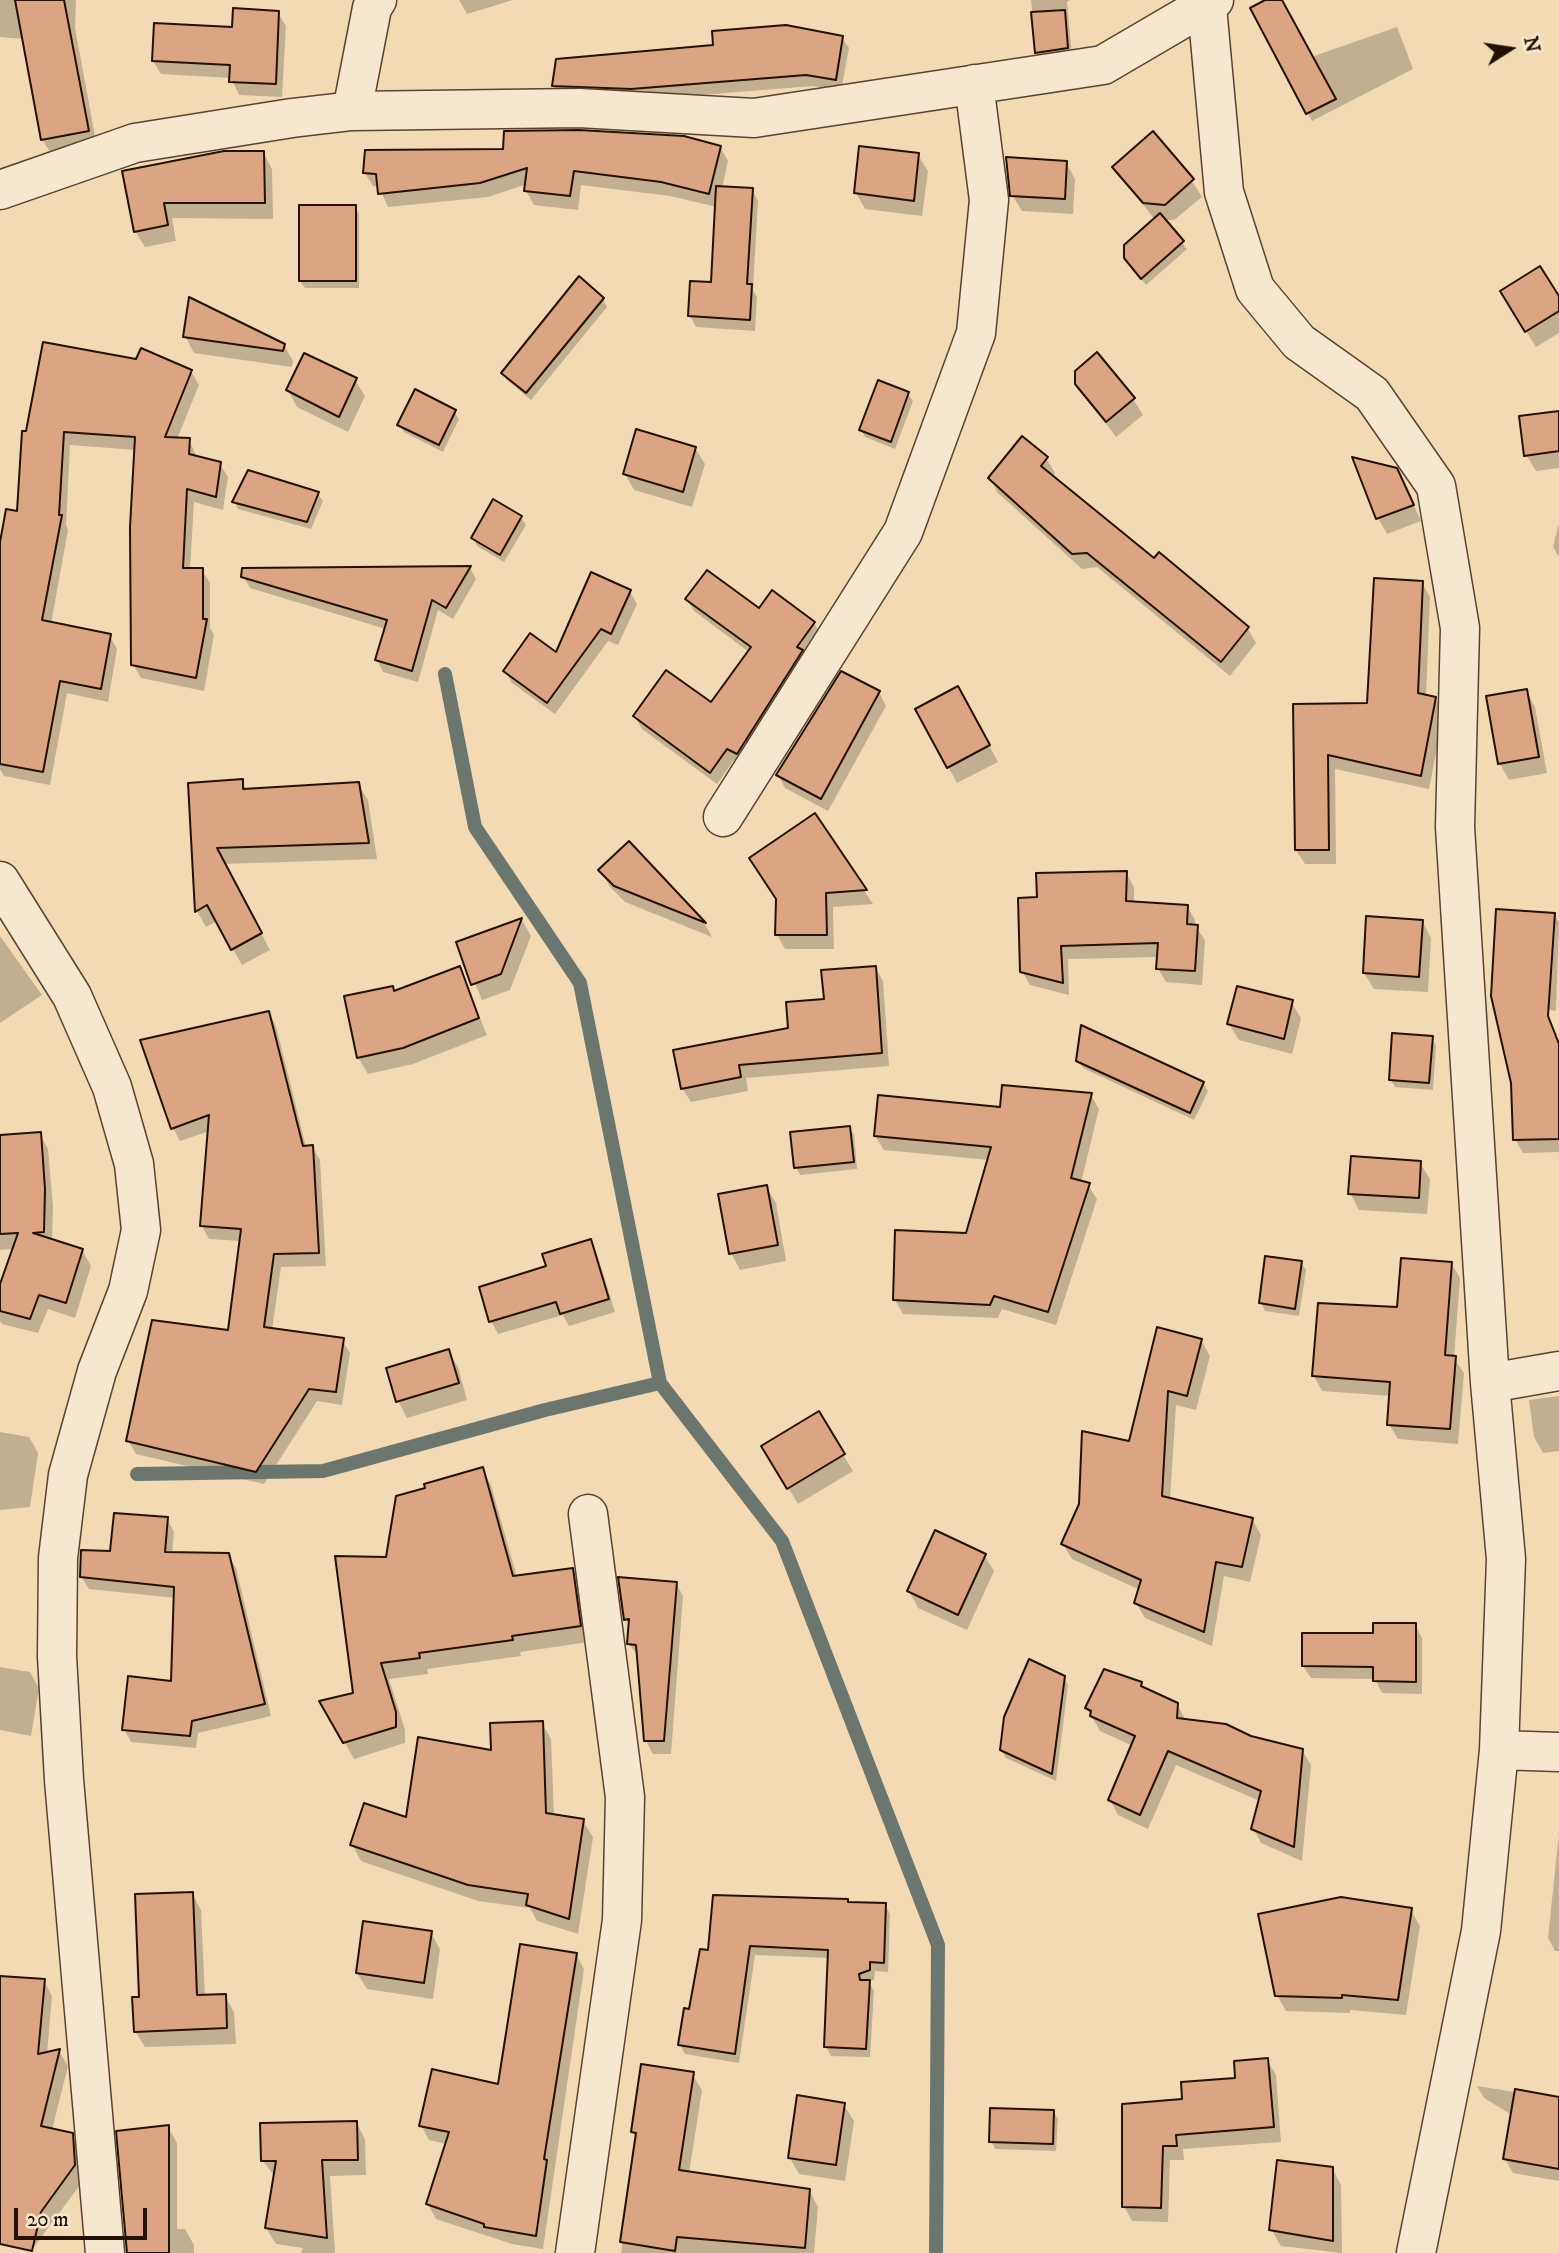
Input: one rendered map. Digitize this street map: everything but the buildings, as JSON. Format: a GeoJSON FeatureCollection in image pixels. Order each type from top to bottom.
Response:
{"type":"FeatureCollection","features":[{"type":"Feature","properties":{"kind":"street"},"geometry":{"type":"LineString","coordinates":[[352,111],[372,8],[377,0]]}},
{"type":"Feature","properties":{"kind":"street"},"geometry":{"type":"LineString","coordinates":[[0,190],[135,143],[352,111],[579,108],[754,118],[1103,65],[1211,4],[1224,192],[1255,289],[1299,342],[1372,394],[1436,486],[1460,628],[1455,828],[1490,1383],[1506,1559],[1499,1750],[1481,1931],[1416,2253]]}},
{"type":"Feature","properties":{"kind":"street"},"geometry":{"type":"LineString","coordinates":[[723,817],[903,531],[976,333],[989,201],[974,84]]}},
{"type":"Feature","properties":{"kind":"street"},"geometry":{"type":"LineString","coordinates":[[0,881],[72,996],[112,1087],[134,1164],[141,1230],[128,1291],[97,1371],[68,1475],[58,1558],[57,1656],[64,1780],[106,2253]]}},
{"type":"Feature","properties":{"kind":"street"},"geometry":{"type":"LineString","coordinates":[[1490,1383],[1559,1371]]}},
{"type":"Feature","properties":{"kind":"street"},"geometry":{"type":"LineString","coordinates":[[575,2253],[622,1920],[625,1797],[588,1514]]}},
{"type":"Feature","properties":{"kind":"street"},"geometry":{"type":"LineString","coordinates":[[1499,1750],[1559,1752]]}},
{"type":"Feature","properties":{"kind":"waterway"},"geometry":{"type":"LineString","coordinates":[[445,674],[475,827],[580,983],[660,1383],[782,1541],[938,1945],[936,2253]]}},
{"type":"Feature","properties":{"kind":"waterway"},"geometry":{"type":"LineString","coordinates":[[137,1474],[323,1471],[545,1410],[660,1383]]}}]}
